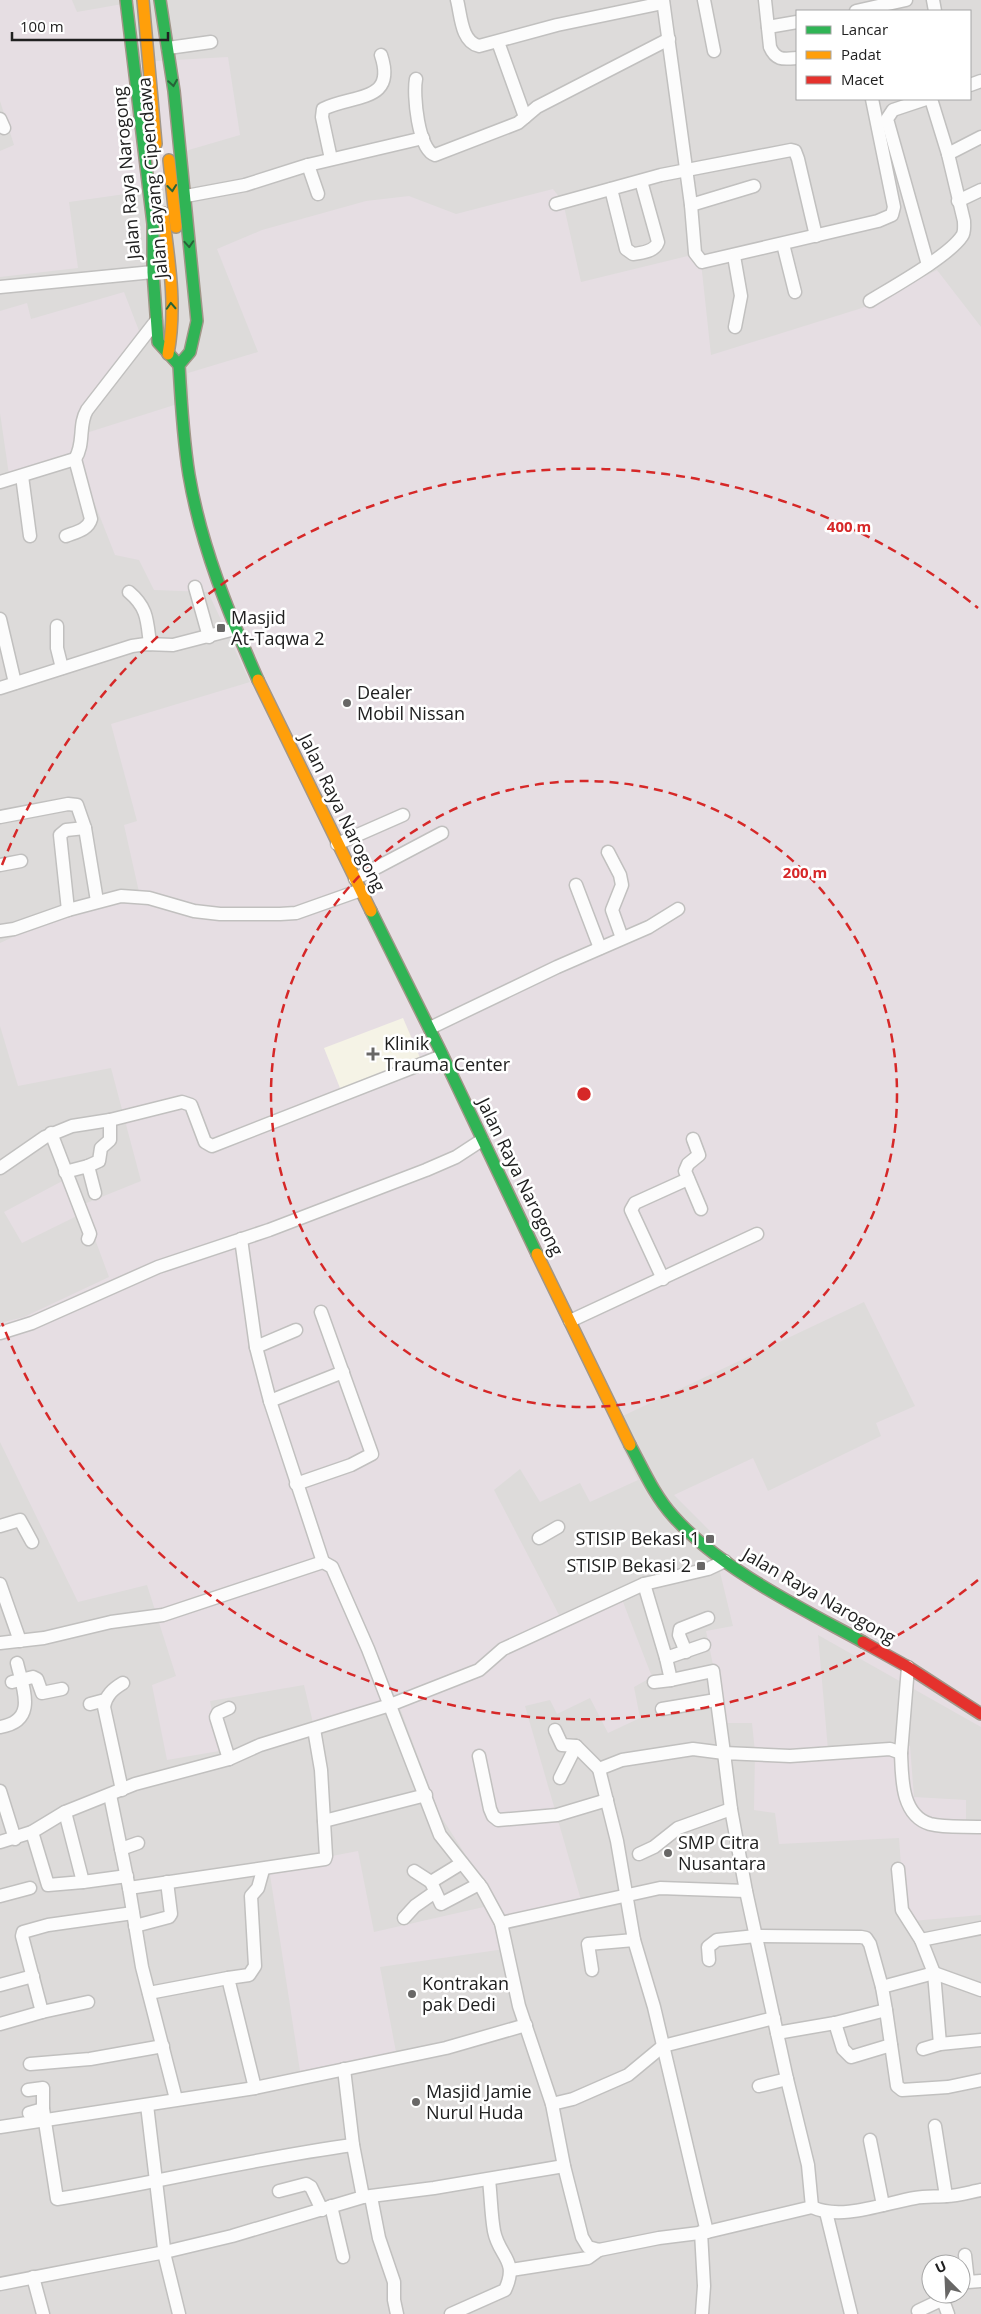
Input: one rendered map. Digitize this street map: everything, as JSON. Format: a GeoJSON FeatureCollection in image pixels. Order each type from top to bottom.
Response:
{"type":"FeatureCollection","features":[{"type":"Feature","properties":{"kind":"main road","name":"Jalan Raya Narogong"},"geometry":{"type":"LineString","coordinates":[[126,0],[153,224],[153,272],[158,342],[179,365],[182,416],[194,501],[205,546],[235,629],[276,719],[430,1028],[482,1140],[648,1480],[680,1524],[724,1561],[768,1590],[908,1667],[981,1714]]}},
{"type":"Feature","properties":{"kind":"main road","name":"Jalan Layang Cipendawa"},"geometry":{"type":"LineString","coordinates":[[143,0],[155,141],[169,267],[173,333],[168,354]]}},
{"type":"Feature","properties":{"kind":"main road","name":"Jalan Layang Cipendawa"},"geometry":{"type":"LineString","coordinates":[[152,0],[180,266],[182,323],[190,352]]}},
{"type":"Feature","properties":{"kind":"main road"},"geometry":{"type":"LineString","coordinates":[[160,0],[168,48],[186,196],[197,321],[190,352],[179,365]]}},
{"type":"Feature","properties":{"kind":"street"},"geometry":{"type":"LineString","coordinates":[[457,0],[466,37],[468,41],[479,46],[557,25],[663,1],[691,205],[694,250],[698,259],[706,262],[886,218],[895,210],[874,100]]}},
{"type":"Feature","properties":{"kind":"street"},"geometry":{"type":"LineString","coordinates":[[704,0],[714,51]]}},
{"type":"Feature","properties":{"kind":"street"},"geometry":{"type":"LineString","coordinates":[[765,0],[770,47],[775,56],[783,60],[796,58]]}},
{"type":"Feature","properties":{"kind":"street"},"geometry":{"type":"LineString","coordinates":[[861,10],[906,0]]}},
{"type":"Feature","properties":{"kind":"street"},"geometry":{"type":"LineString","coordinates":[[768,27],[796,22]]}},
{"type":"Feature","properties":{"kind":"street"},"geometry":{"type":"LineString","coordinates":[[416,79],[415,104],[423,138],[429,151],[435,155],[513,125],[537,107],[669,39]]}},
{"type":"Feature","properties":{"kind":"street"},"geometry":{"type":"LineString","coordinates":[[168,48],[211,42]]}},
{"type":"Feature","properties":{"kind":"street"},"geometry":{"type":"LineString","coordinates":[[498,42],[525,117]]}},
{"type":"Feature","properties":{"kind":"street"},"geometry":{"type":"LineString","coordinates":[[331,159],[322,117],[323,109],[335,103],[375,92],[382,87],[386,79],[381,55]]}},
{"type":"Feature","properties":{"kind":"street"},"geometry":{"type":"LineString","coordinates":[[923,100],[897,108],[890,113],[887,120],[928,265]]}},
{"type":"Feature","properties":{"kind":"street"},"geometry":{"type":"LineString","coordinates":[[870,301],[928,265],[957,242],[964,233],[964,221],[948,154],[931,100]]}},
{"type":"Feature","properties":{"kind":"street"},"geometry":{"type":"LineString","coordinates":[[186,196],[245,185],[308,165],[423,138]]}},
{"type":"Feature","properties":{"kind":"street"},"geometry":{"type":"LineString","coordinates":[[948,154],[981,138]]}},
{"type":"Feature","properties":{"kind":"street"},"geometry":{"type":"LineString","coordinates":[[556,204],[661,175],[686,172],[793,150],[798,159],[816,236]]}},
{"type":"Feature","properties":{"kind":"street"},"geometry":{"type":"LineString","coordinates":[[308,165],[318,194]]}},
{"type":"Feature","properties":{"kind":"street"},"geometry":{"type":"LineString","coordinates":[[611,189],[625,247],[633,254],[646,252],[655,248],[658,242],[641,180]]}},
{"type":"Feature","properties":{"kind":"street"},"geometry":{"type":"LineString","coordinates":[[691,205],[754,186]]}},
{"type":"Feature","properties":{"kind":"street"},"geometry":{"type":"LineString","coordinates":[[958,201],[981,190]]}},
{"type":"Feature","properties":{"kind":"street"},"geometry":{"type":"LineString","coordinates":[[783,244],[795,292]]}},
{"type":"Feature","properties":{"kind":"street"},"geometry":{"type":"LineString","coordinates":[[734,256],[741,296],[735,327]]}},
{"type":"Feature","properties":{"kind":"street"},"geometry":{"type":"LineString","coordinates":[[0,287],[153,272]]}},
{"type":"Feature","properties":{"kind":"street"},"geometry":{"type":"LineString","coordinates":[[66,536],[90,524],[91,519],[75,459],[81,445],[85,414],[156,321]]}},
{"type":"Feature","properties":{"kind":"street"},"geometry":{"type":"LineString","coordinates":[[0,482],[75,459]]}},
{"type":"Feature","properties":{"kind":"street"},"geometry":{"type":"LineString","coordinates":[[22,476],[30,536]]}},
{"type":"Feature","properties":{"kind":"street"},"geometry":{"type":"LineString","coordinates":[[195,587],[209,636]]}},
{"type":"Feature","properties":{"kind":"street"},"geometry":{"type":"LineString","coordinates":[[129,592],[140,602],[145,611],[150,644]]}},
{"type":"Feature","properties":{"kind":"street"},"geometry":{"type":"LineString","coordinates":[[0,619],[15,683]]}},
{"type":"Feature","properties":{"kind":"street"},"geometry":{"type":"LineString","coordinates":[[57,626],[57,648],[62,668]]}},
{"type":"Feature","properties":{"kind":"street"},"geometry":{"type":"LineString","coordinates":[[0,688],[132,646],[150,644],[173,645],[235,629]]}},
{"type":"Feature","properties":{"kind":"street"},"geometry":{"type":"LineString","coordinates":[[0,817],[68,804],[77,805],[85,828],[97,901]]}},
{"type":"Feature","properties":{"kind":"street"},"geometry":{"type":"LineString","coordinates":[[337,844],[403,815]]}},
{"type":"Feature","properties":{"kind":"street"},"geometry":{"type":"LineString","coordinates":[[68,910],[60,835],[66,830],[85,828]]}},
{"type":"Feature","properties":{"kind":"street"},"geometry":{"type":"LineString","coordinates":[[0,931],[14,929],[97,901],[121,896],[136,896],[203,912],[241,915],[296,913],[358,884],[442,833]]}},
{"type":"Feature","properties":{"kind":"street"},"geometry":{"type":"LineString","coordinates":[[608,852],[622,880],[622,889],[612,910],[622,938]]}},
{"type":"Feature","properties":{"kind":"street"},"geometry":{"type":"LineString","coordinates":[[0,865],[21,861]]}},
{"type":"Feature","properties":{"kind":"street"},"geometry":{"type":"LineString","coordinates":[[576,885],[600,948]]}},
{"type":"Feature","properties":{"kind":"street"},"geometry":{"type":"LineString","coordinates":[[430,1028],[649,927],[678,909]]}},
{"type":"Feature","properties":{"kind":"street"},"geometry":{"type":"LineString","coordinates":[[0,1168],[51,1133],[72,1126],[110,1120],[171,1103],[186,1102],[193,1108],[205,1142],[212,1146],[442,1056]]}},
{"type":"Feature","properties":{"kind":"street"},"geometry":{"type":"LineString","coordinates":[[65,1172],[88,1166],[100,1160],[102,1148],[110,1140],[110,1120]]}},
{"type":"Feature","properties":{"kind":"street"},"geometry":{"type":"LineString","coordinates":[[51,1133],[90,1234],[88,1239]]}},
{"type":"Feature","properties":{"kind":"street"},"geometry":{"type":"LineString","coordinates":[[693,1139],[700,1153],[686,1166],[685,1171],[701,1208]]}},
{"type":"Feature","properties":{"kind":"street"},"geometry":{"type":"LineString","coordinates":[[0,1332],[32,1323],[158,1267],[241,1239],[426,1170],[456,1157],[482,1140]]}},
{"type":"Feature","properties":{"kind":"street"},"geometry":{"type":"LineString","coordinates":[[88,1166],[95,1193]]}},
{"type":"Feature","properties":{"kind":"street"},"geometry":{"type":"LineString","coordinates":[[663,1279],[631,1210],[635,1203],[688,1179]]}},
{"type":"Feature","properties":{"kind":"street"},"geometry":{"type":"LineString","coordinates":[[570,1321],[757,1234]]}},
{"type":"Feature","properties":{"kind":"street"},"geometry":{"type":"LineString","coordinates":[[241,1239],[256,1347],[270,1401],[323,1562]]}},
{"type":"Feature","properties":{"kind":"street"},"geometry":{"type":"LineString","coordinates":[[296,1484],[351,1465],[372,1455],[321,1312]]}},
{"type":"Feature","properties":{"kind":"street"},"geometry":{"type":"LineString","coordinates":[[256,1347],[296,1330]]}},
{"type":"Feature","properties":{"kind":"street"},"geometry":{"type":"LineString","coordinates":[[270,1401],[343,1372]]}},
{"type":"Feature","properties":{"kind":"street"},"geometry":{"type":"LineString","coordinates":[[0,1526],[20,1520],[32,1542]]}},
{"type":"Feature","properties":{"kind":"street"},"geometry":{"type":"LineString","coordinates":[[539,1538],[558,1527]]}},
{"type":"Feature","properties":{"kind":"street"},"geometry":{"type":"LineString","coordinates":[[0,1842],[32,1832],[65,1812],[116,1793],[229,1759],[260,1745],[314,1730],[390,1705],[470,1674],[488,1663],[504,1649],[644,1584],[708,1569],[724,1561]]}},
{"type":"Feature","properties":{"kind":"street"},"geometry":{"type":"LineString","coordinates":[[0,1644],[44,1638],[111,1622],[162,1615],[323,1562],[330,1565],[336,1571],[426,1795],[440,1835],[479,1884],[501,1924],[515,1989],[552,2104],[564,2166],[582,2238],[588,2247],[599,2250]]}},
{"type":"Feature","properties":{"kind":"street"},"geometry":{"type":"LineString","coordinates":[[0,1584],[20,1641]]}},
{"type":"Feature","properties":{"kind":"street"},"geometry":{"type":"LineString","coordinates":[[644,1584],[671,1680]]}},
{"type":"Feature","properties":{"kind":"street"},"geometry":{"type":"LineString","coordinates":[[686,1652],[679,1635],[680,1630],[708,1618]]}},
{"type":"Feature","properties":{"kind":"street"},"geometry":{"type":"LineString","coordinates":[[666,1658],[704,1646]]}},
{"type":"Feature","properties":{"kind":"street"},"geometry":{"type":"LineString","coordinates":[[0,1726],[18,1721],[25,1710],[16,1681],[17,1663]]}},
{"type":"Feature","properties":{"kind":"street"},"geometry":{"type":"LineString","coordinates":[[908,1667],[901,1753],[902,1785],[911,1810],[920,1819],[930,1824],[981,1827]]}},
{"type":"Feature","properties":{"kind":"street"},"geometry":{"type":"LineString","coordinates":[[654,1682],[713,1671],[731,1808],[746,1892],[808,2165],[812,2207]]}},
{"type":"Feature","properties":{"kind":"street"},"geometry":{"type":"LineString","coordinates":[[16,1681],[36,1677],[42,1693],[62,1689]]}},
{"type":"Feature","properties":{"kind":"street"},"geometry":{"type":"LineString","coordinates":[[123,1683],[112,1690],[105,1700],[104,1706],[116,1793],[121,1849],[142,1966],[176,2099]]}},
{"type":"Feature","properties":{"kind":"street"},"geometry":{"type":"LineString","coordinates":[[90,1704],[105,1700]]}},
{"type":"Feature","properties":{"kind":"street"},"geometry":{"type":"LineString","coordinates":[[662,1709],[716,1700]]}},
{"type":"Feature","properties":{"kind":"street"},"geometry":{"type":"LineString","coordinates":[[229,1708],[218,1713],[216,1717],[229,1759]]}},
{"type":"Feature","properties":{"kind":"street"},"geometry":{"type":"LineString","coordinates":[[32,1832],[48,1885],[83,1882],[166,1882],[263,1870],[325,1859],[321,1770],[314,1730]]}},
{"type":"Feature","properties":{"kind":"street"},"geometry":{"type":"LineString","coordinates":[[555,1730],[562,1746],[576,1746],[599,1769],[607,1800],[617,1841],[634,1940],[663,2046],[704,2232],[702,2314]]}},
{"type":"Feature","properties":{"kind":"street"},"geometry":{"type":"LineString","coordinates":[[560,1778],[576,1746]]}},
{"type":"Feature","properties":{"kind":"street"},"geometry":{"type":"LineString","coordinates":[[599,1769],[622,1760],[693,1748],[724,1753],[790,1756],[890,1750],[901,1753]]}},
{"type":"Feature","properties":{"kind":"street"},"geometry":{"type":"LineString","coordinates":[[479,1756],[490,1809],[493,1816],[498,1820],[557,1816],[607,1800]]}},
{"type":"Feature","properties":{"kind":"street"},"geometry":{"type":"LineString","coordinates":[[0,1791],[15,1838]]}},
{"type":"Feature","properties":{"kind":"street"},"geometry":{"type":"LineString","coordinates":[[324,1820],[426,1795]]}},
{"type":"Feature","properties":{"kind":"street"},"geometry":{"type":"LineString","coordinates":[[638,1854],[654,1847],[678,1828],[731,1808]]}},
{"type":"Feature","properties":{"kind":"street"},"geometry":{"type":"LineString","coordinates":[[65,1812],[83,1882]]}},
{"type":"Feature","properties":{"kind":"street"},"geometry":{"type":"LineString","coordinates":[[121,1849],[138,1842]]}},
{"type":"Feature","properties":{"kind":"street"},"geometry":{"type":"LineString","coordinates":[[404,1918],[433,1887],[462,1863]]}},
{"type":"Feature","properties":{"kind":"street"},"geometry":{"type":"LineString","coordinates":[[898,1869],[902,1910],[921,1940],[934,1973],[940,2044]]}},
{"type":"Feature","properties":{"kind":"street"},"geometry":{"type":"LineString","coordinates":[[149,1993],[228,1978],[249,1976],[255,1966],[251,1896],[258,1888],[263,1870]]}},
{"type":"Feature","properties":{"kind":"street"},"geometry":{"type":"LineString","coordinates":[[414,1871],[433,1887],[441,1904],[479,1884]]}},
{"type":"Feature","properties":{"kind":"street"},"geometry":{"type":"LineString","coordinates":[[135,1926],[169,1917],[171,1914],[166,1882]]}},
{"type":"Feature","properties":{"kind":"street"},"geometry":{"type":"LineString","coordinates":[[0,1896],[30,1888]]}},
{"type":"Feature","properties":{"kind":"street"},"geometry":{"type":"LineString","coordinates":[[501,1924],[660,1888],[746,1892]]}},
{"type":"Feature","properties":{"kind":"street"},"geometry":{"type":"LineString","coordinates":[[42,2012],[22,1936],[24,1931],[133,1913]]}},
{"type":"Feature","properties":{"kind":"street"},"geometry":{"type":"LineString","coordinates":[[921,1940],[981,1928]]}},
{"type":"Feature","properties":{"kind":"street"},"geometry":{"type":"LineString","coordinates":[[709,1960],[708,1947],[717,1940],[756,1936],[866,1938],[870,1944],[882,1987],[897,2086],[902,2090],[948,2087],[981,2080]]}},
{"type":"Feature","properties":{"kind":"street"},"geometry":{"type":"LineString","coordinates":[[592,1970],[588,1944],[634,1940]]}},
{"type":"Feature","properties":{"kind":"street"},"geometry":{"type":"LineString","coordinates":[[882,1987],[934,1973],[981,1990]]}},
{"type":"Feature","properties":{"kind":"street"},"geometry":{"type":"LineString","coordinates":[[0,1985],[34,1976]]}},
{"type":"Feature","properties":{"kind":"street"},"geometry":{"type":"LineString","coordinates":[[228,1978],[256,2088]]}},
{"type":"Feature","properties":{"kind":"street"},"geometry":{"type":"LineString","coordinates":[[0,2024],[88,2002]]}},
{"type":"Feature","properties":{"kind":"street"},"geometry":{"type":"LineString","coordinates":[[778,2033],[835,2023],[886,2010]]}},
{"type":"Feature","properties":{"kind":"street"},"geometry":{"type":"LineString","coordinates":[[552,2104],[573,2099],[628,2075],[663,2046],[774,2018]]}},
{"type":"Feature","properties":{"kind":"street"},"geometry":{"type":"LineString","coordinates":[[835,2023],[843,2049],[851,2057],[891,2045]]}},
{"type":"Feature","properties":{"kind":"street"},"geometry":{"type":"LineString","coordinates":[[0,2127],[44,2115],[146,2105],[256,2088],[446,2048],[526,2025]]}},
{"type":"Feature","properties":{"kind":"street"},"geometry":{"type":"LineString","coordinates":[[923,2048],[940,2044],[981,2040]]}},
{"type":"Feature","properties":{"kind":"street"},"geometry":{"type":"LineString","coordinates":[[30,2064],[45,2064],[115,2055],[163,2046]]}},
{"type":"Feature","properties":{"kind":"street"},"geometry":{"type":"LineString","coordinates":[[45,2064],[43,2088],[44,2115],[57,2199],[155,2182],[254,2160],[353,2145]]}},
{"type":"Feature","properties":{"kind":"street"},"geometry":{"type":"LineString","coordinates":[[344,2069],[353,2145],[379,2238],[394,2282],[394,2300],[397,2314]]}},
{"type":"Feature","properties":{"kind":"street"},"geometry":{"type":"LineString","coordinates":[[759,2086],[787,2079]]}},
{"type":"Feature","properties":{"kind":"street"},"geometry":{"type":"LineString","coordinates":[[28,2090],[43,2088]]}},
{"type":"Feature","properties":{"kind":"street"},"geometry":{"type":"LineString","coordinates":[[146,2105],[165,2252],[179,2314]]}},
{"type":"Feature","properties":{"kind":"street"},"geometry":{"type":"LineString","coordinates":[[29,2113],[44,2115]]}},
{"type":"Feature","properties":{"kind":"street"},"geometry":{"type":"LineString","coordinates":[[934,2126],[946,2196]]}},
{"type":"Feature","properties":{"kind":"street"},"geometry":{"type":"LineString","coordinates":[[870,2140],[883,2205]]}},
{"type":"Feature","properties":{"kind":"street"},"geometry":{"type":"LineString","coordinates":[[0,2284],[165,2252],[232,2236],[367,2197],[489,2180],[564,2166]]}},
{"type":"Feature","properties":{"kind":"street"},"geometry":{"type":"LineString","coordinates":[[451,2314],[505,2290],[511,2270],[494,2233],[489,2180]]}},
{"type":"Feature","properties":{"kind":"street"},"geometry":{"type":"LineString","coordinates":[[279,2191],[306,2184],[311,2187],[326,2208],[343,2258]]}},
{"type":"Feature","properties":{"kind":"street"},"geometry":{"type":"LineString","coordinates":[[511,2270],[588,2258],[599,2250],[659,2238],[704,2232],[812,2207],[826,2212],[981,2190]]}},
{"type":"Feature","properties":{"kind":"street"},"geometry":{"type":"LineString","coordinates":[[826,2212],[851,2314]]}},
{"type":"Feature","properties":{"kind":"street"},"geometry":{"type":"LineString","coordinates":[[33,2277],[43,2314]]}},
{"type":"Feature","properties":{"kind":"street"},"geometry":{"type":"LineString","coordinates":[[918,2311],[939,2302],[944,2303],[948,2314]]}},
{"type":"Feature","properties":{"kind":"shaded area"},"geometry":{"type":"Polygon","coordinates":[[[0,0],[981,0],[981,2314],[0,2314],[0,0]]]}},
{"type":"Feature","properties":{"kind":"shaded area"},"geometry":{"type":"Polygon","coordinates":[[[0,0],[72,0],[77,12],[134,2],[140,62],[228,57],[240,135],[175,154],[174,187],[69,202],[78,268],[0,277],[0,151],[14,145],[0,101],[0,0]]]}},
{"type":"Feature","properties":{"kind":"shaded area"},"geometry":{"type":"Polygon","coordinates":[[[553,189],[563,202],[581,282],[700,253],[711,355],[862,308],[937,270],[981,327],[981,1727],[818,1635],[828,1750],[910,1746],[914,1797],[966,1800],[966,1820],[981,1821],[981,1915],[912,1921],[904,1906],[899,1838],[779,1844],[775,1813],[754,1810],[755,1752],[752,1723],[725,1723],[706,1631],[733,1626],[710,1531],[674,1495],[753,1458],[768,1491],[881,1436],[876,1423],[915,1406],[864,1302],[610,1422],[638,1480],[590,1502],[580,1483],[540,1502],[520,1469],[494,1490],[559,1615],[618,1589],[652,1677],[634,1687],[640,1718],[608,1733],[590,1698],[557,1714],[550,1700],[525,1706],[581,1900],[508,1922],[512,1948],[380,1967],[396,2052],[300,2071],[269,1868],[358,1851],[374,1932],[497,1904],[440,1815],[398,1703],[314,1727],[304,1685],[210,1701],[219,1751],[167,1760],[152,1685],[176,1676],[147,1585],[78,1602],[0,1442],[0,1323],[24,1317],[109,1277],[85,1212],[22,1243],[4,1212],[68,1178],[84,1204],[141,1181],[111,1068],[18,1086],[0,1026],[0,943],[101,896],[139,892],[124,825],[137,821],[111,724],[250,682],[208,592],[154,590],[139,560],[115,555],[76,456],[9,475],[0,413],[0,311],[27,303],[31,319],[124,292],[141,336],[83,412],[83,434],[190,400],[188,373],[258,352],[217,249],[262,230],[366,201],[409,196],[456,214],[553,189]]]}},
{"type":"Feature","properties":{"kind":"shaded area","name":"Klinik Trauma Center"},"geometry":{"type":"Polygon","coordinates":[[[403,1018],[421,1060],[342,1093],[324,1048],[403,1018]]]}},
{"type":"Feature","properties":{"kind":"traffic: fast"},"geometry":{"type":"LineString","coordinates":[[126,0],[153,224],[153,272],[158,342],[179,365]]}},
{"type":"Feature","properties":{"kind":"traffic: fast"},"geometry":{"type":"LineString","coordinates":[[160,0],[174,91],[197,321],[190,352],[179,365],[182,420],[189,475],[208,554],[258,680]]}},
{"type":"Feature","properties":{"kind":"traffic: fast"},"geometry":{"type":"LineString","coordinates":[[371,911],[441,1052],[537,1254]]}},
{"type":"Feature","properties":{"kind":"traffic: fast"},"geometry":{"type":"LineString","coordinates":[[630,1445],[660,1499],[673,1516],[692,1535],[737,1570],[762,1586],[863,1642]]}},
{"type":"Feature","properties":{"kind":"traffic: slow"},"geometry":{"type":"LineString","coordinates":[[143,0],[156,144]]}},
{"type":"Feature","properties":{"kind":"traffic: slow"},"geometry":{"type":"LineString","coordinates":[[169,160],[176,227]]}},
{"type":"Feature","properties":{"kind":"traffic: slow"},"geometry":{"type":"LineString","coordinates":[[163,213],[170,266],[172,301],[171,336],[168,354]]}},
{"type":"Feature","properties":{"kind":"traffic: slow"},"geometry":{"type":"LineString","coordinates":[[258,680],[371,911]]}},
{"type":"Feature","properties":{"kind":"traffic: slow"},"geometry":{"type":"LineString","coordinates":[[537,1254],[630,1445]]}},
{"type":"Feature","properties":{"kind":"traffic: jam"},"geometry":{"type":"LineString","coordinates":[[863,1642],[908,1667],[981,1714]]}},
{"type":"Feature","properties":{"kind":"place","name":"Masjid At-Taqwa 2"},"geometry":{"type":"Point","coordinates":[221,628]}},
{"type":"Feature","properties":{"kind":"place","name":"Dealer Mobil Nissan"},"geometry":{"type":"Point","coordinates":[347,703]}},
{"type":"Feature","properties":{"kind":"place","name":"Klinik Trauma Center"},"geometry":{"type":"Point","coordinates":[373,1054]}},
{"type":"Feature","properties":{"kind":"place","name":"STISIP Bekasi 1"},"geometry":{"type":"Point","coordinates":[710,1539]}},
{"type":"Feature","properties":{"kind":"place","name":"STISIP Bekasi 2"},"geometry":{"type":"Point","coordinates":[701,1566]}},
{"type":"Feature","properties":{"kind":"place","name":"SMP Citra Nusantara"},"geometry":{"type":"Point","coordinates":[668,1853]}},
{"type":"Feature","properties":{"kind":"place","name":"Kontrakan pak Dedi"},"geometry":{"type":"Point","coordinates":[412,1994]}},
{"type":"Feature","properties":{"kind":"place","name":"Masjid Jamie Nurul Huda"},"geometry":{"type":"Point","coordinates":[416,2102]}}]}
